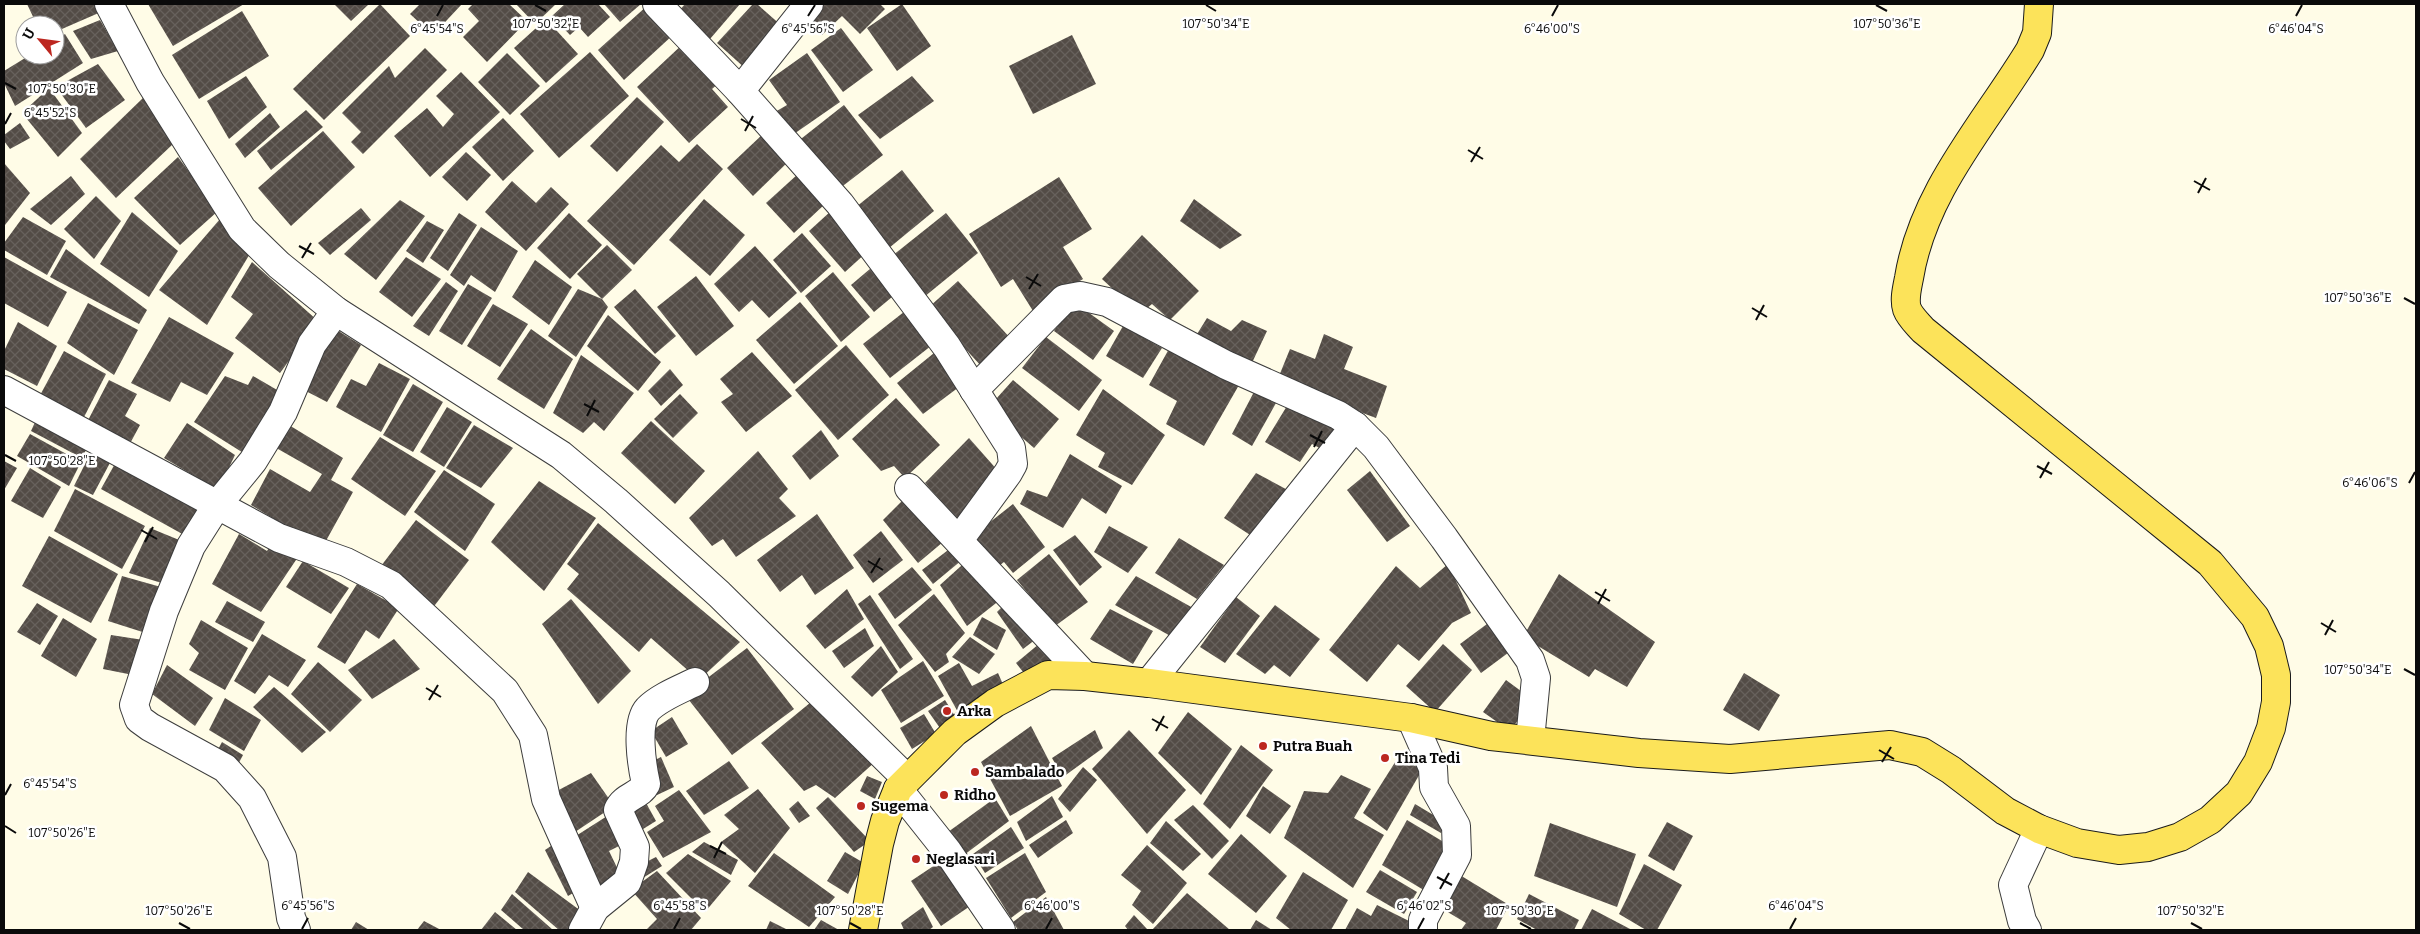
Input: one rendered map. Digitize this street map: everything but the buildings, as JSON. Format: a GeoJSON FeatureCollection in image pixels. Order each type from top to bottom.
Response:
{"type":"FeatureCollection","features":[{"type":"Feature","properties":{"kind":"main road"},"geometry":{"type":"LineString","coordinates":[[863,930],[885,821],[903,784],[955,732],[995,703],[1048,675],[1085,676],[1411,718],[1491,736],[1639,753],[1730,759],[1890,745],[1922,752],[1950,770],[2005,811],[2039,829],[2077,843],[2118,850],[2148,847],[2180,838],[2210,820],[2239,793],[2258,762],[2272,728],[2276,702],[2276,675],[2269,646],[2259,624],[2236,592],[2210,563],[1923,330],[1911,317],[1906,307],[1906,294],[1915,246],[1940,188],[2030,50],[2036,33],[2039,4]]}},
{"type":"Feature","properties":{"kind":"street"},"geometry":{"type":"LineString","coordinates":[[110,4],[150,82],[242,229],[279,265],[336,310],[561,454],[719,594],[903,784],[1001,930]]}},
{"type":"Feature","properties":{"kind":"street"},"geometry":{"type":"LineString","coordinates":[[657,4],[740,91],[840,204],[947,347],[1011,448],[1013,464],[959,540]]}},
{"type":"Feature","properties":{"kind":"street"},"geometry":{"type":"LineString","coordinates":[[740,91],[809,4]]}},
{"type":"Feature","properties":{"kind":"street"},"geometry":{"type":"LineString","coordinates":[[974,390],[1064,299],[1080,296],[1107,302],[1210,357],[1338,415],[1355,426],[1376,447],[1439,530],[1530,660],[1536,678],[1530,740]]}},
{"type":"Feature","properties":{"kind":"street"},"geometry":{"type":"LineString","coordinates":[[296,930],[291,918],[282,856],[252,798],[225,768],[150,727],[139,719],[134,705],[164,611],[191,546],[217,504],[253,461],[284,412],[312,344],[336,310]]}},
{"type":"Feature","properties":{"kind":"street"},"geometry":{"type":"LineString","coordinates":[[4,390],[279,538],[346,562],[391,585],[505,691],[533,735],[546,800],[589,919],[627,882],[634,862],[635,847],[618,810],[626,799],[644,788],[646,784],[641,726],[644,714],[656,703],[696,682]]}},
{"type":"Feature","properties":{"kind":"street"},"geometry":{"type":"LineString","coordinates":[[1149,684],[1355,426]]}},
{"type":"Feature","properties":{"kind":"street"},"geometry":{"type":"LineString","coordinates":[[909,488],[1085,676]]}},
{"type":"Feature","properties":{"kind":"street"},"geometry":{"type":"LineString","coordinates":[[1411,718],[1433,768],[1434,787],[1456,826],[1457,855],[1423,920],[1423,930]]}},
{"type":"Feature","properties":{"kind":"street"},"geometry":{"type":"LineString","coordinates":[[2027,930],[2022,921],[2013,885],[2039,829]]}},
{"type":"Feature","properties":{"kind":"place","name":"Arka"},"geometry":{"type":"Point","coordinates":[947,711]}},
{"type":"Feature","properties":{"kind":"place","name":"Putra Buah"},"geometry":{"type":"Point","coordinates":[1263,746]}},
{"type":"Feature","properties":{"kind":"place","name":"Tina Tedi"},"geometry":{"type":"Point","coordinates":[1385,758]}},
{"type":"Feature","properties":{"kind":"place","name":"Sambalado"},"geometry":{"type":"Point","coordinates":[975,772]}},
{"type":"Feature","properties":{"kind":"place","name":"Ridho"},"geometry":{"type":"Point","coordinates":[944,795]}},
{"type":"Feature","properties":{"kind":"place","name":"Sugema"},"geometry":{"type":"Point","coordinates":[861,806]}},
{"type":"Feature","properties":{"kind":"place","name":"Neglasari"},"geometry":{"type":"Point","coordinates":[916,859]}}]}
